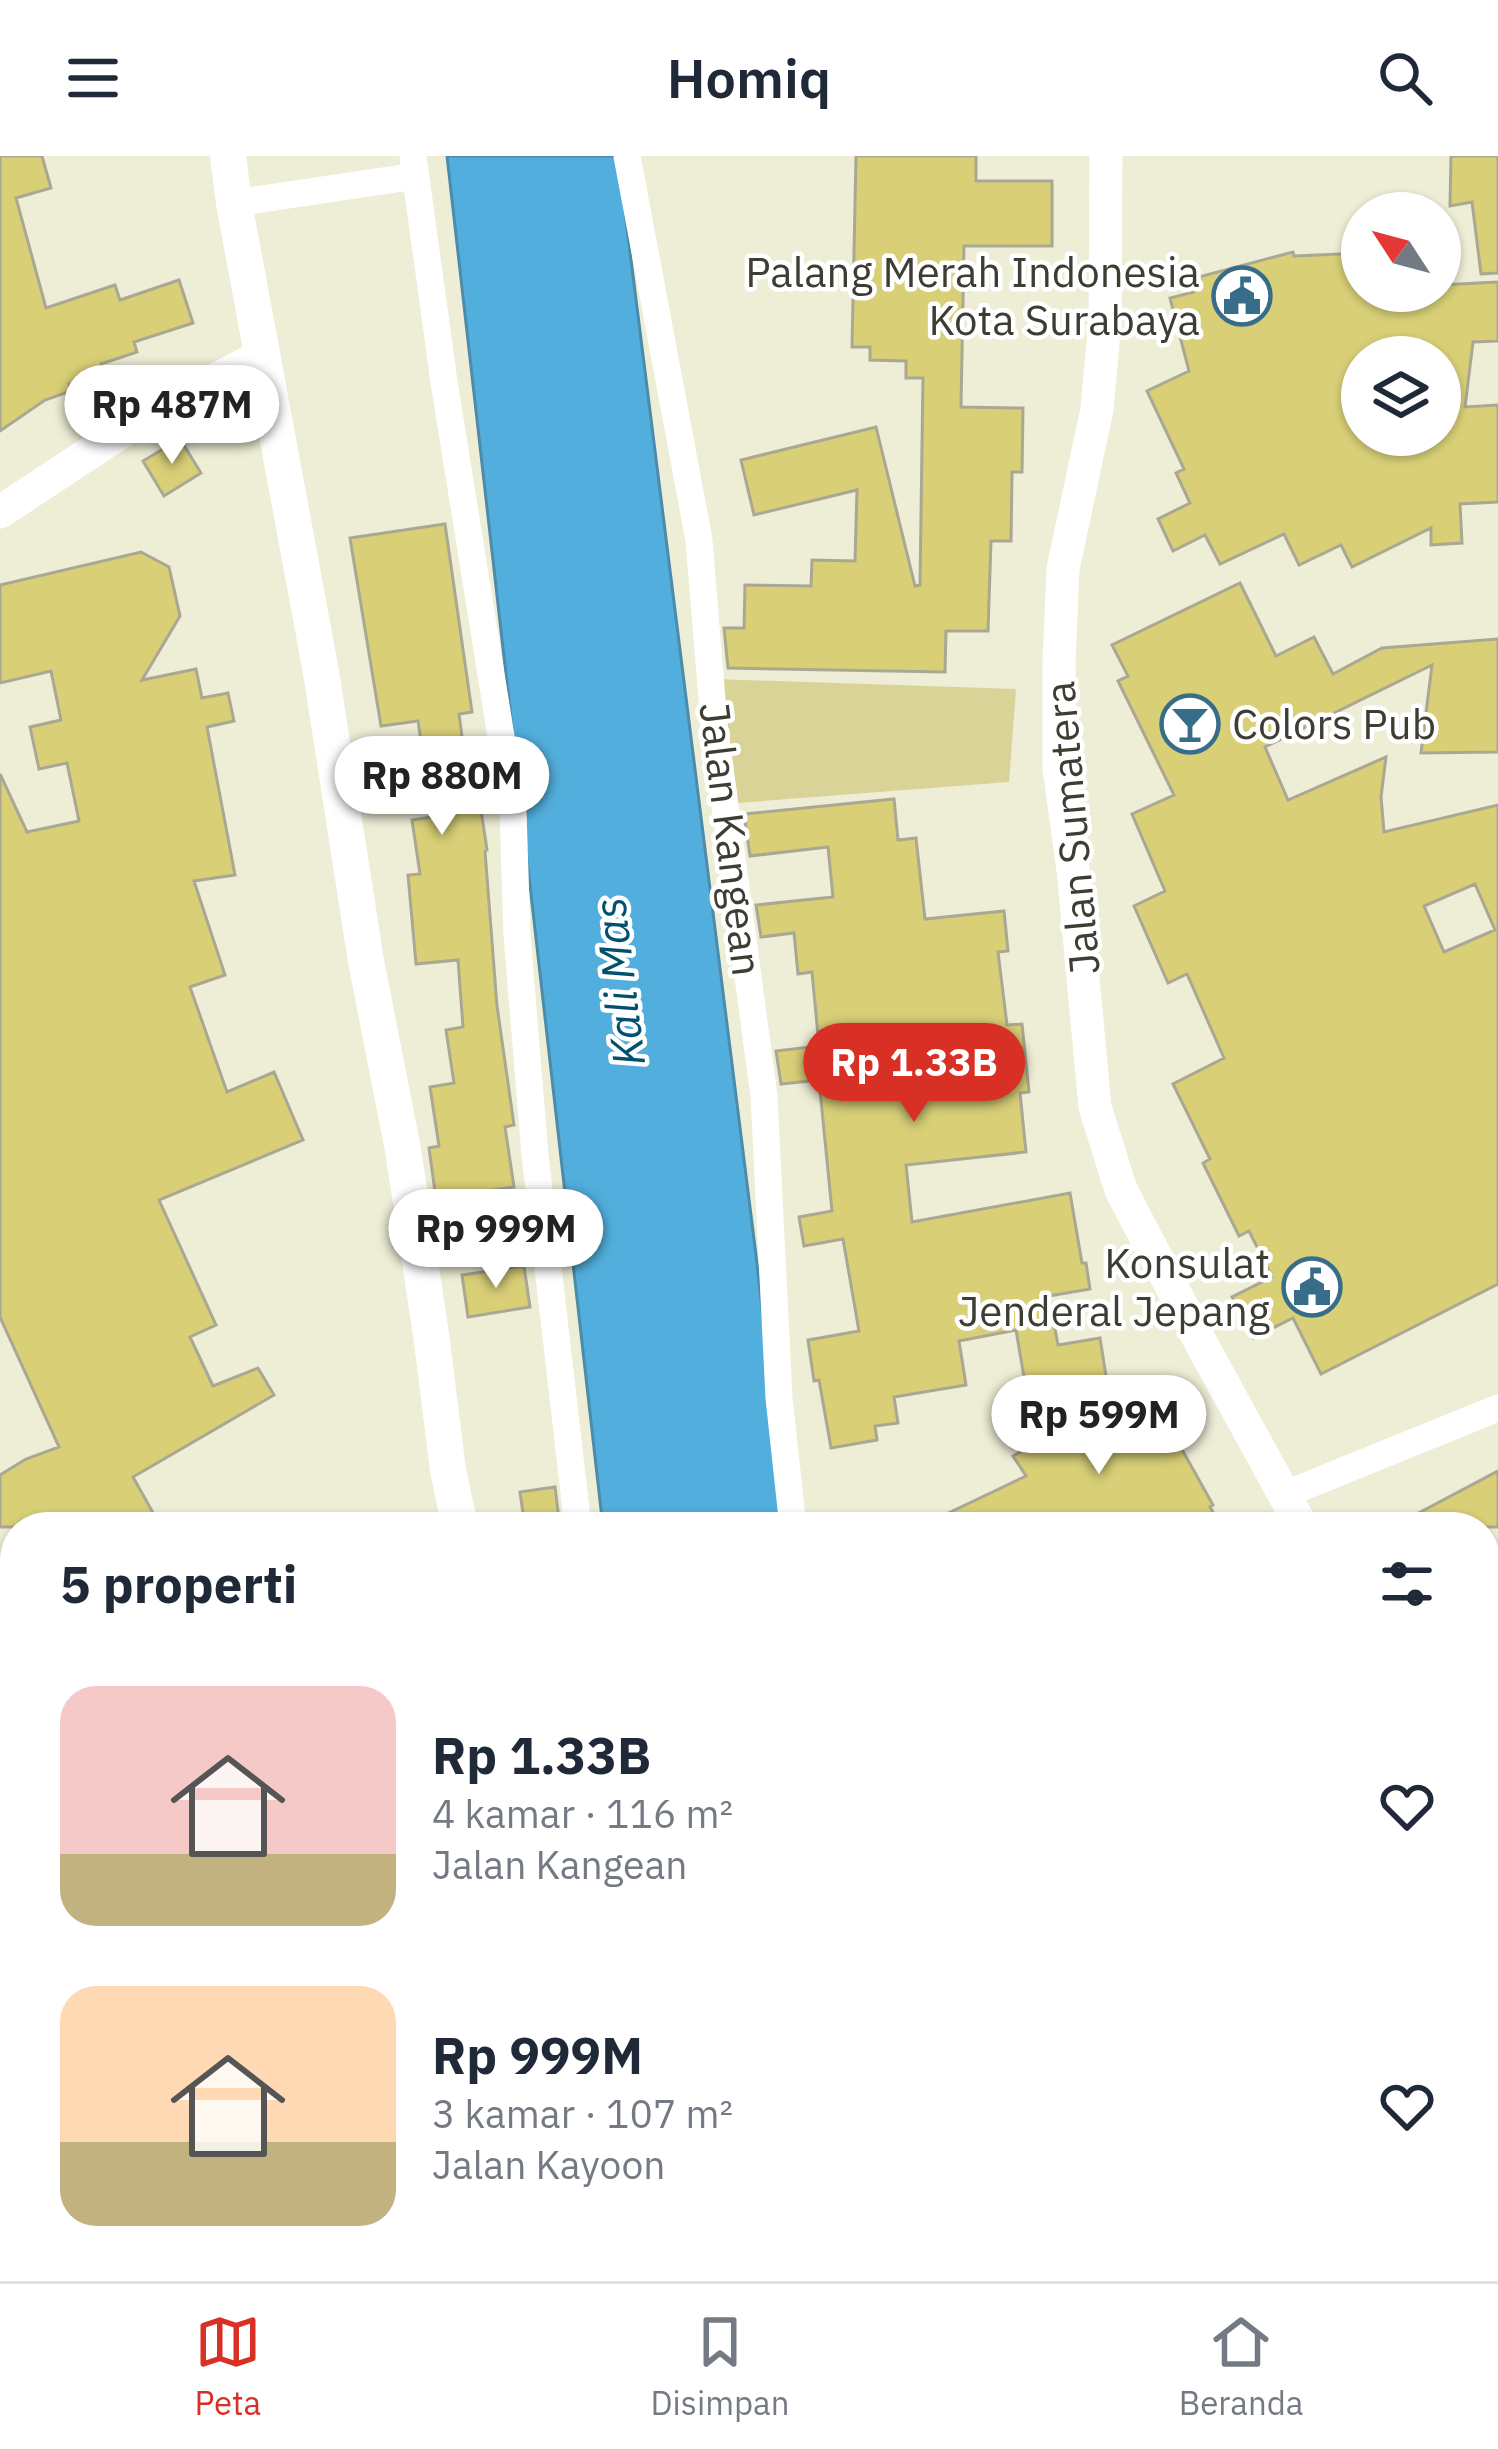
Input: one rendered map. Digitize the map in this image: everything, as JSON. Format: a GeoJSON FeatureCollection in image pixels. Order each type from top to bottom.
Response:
{"type":"FeatureCollection","features":[{"type":"Feature","properties":{"kind":"main road"},"geometry":{"type":"LineString","coordinates":[[228,156],[325,693],[366,961],[403,1150],[457,1512]]}},
{"type":"Feature","properties":{"kind":"street","name":"Jalan Kangean"},"geometry":{"type":"LineString","coordinates":[[627,156],[700,540],[713,724],[764,1096],[778,1398],[791,1512]]}},
{"type":"Feature","properties":{"kind":"street","name":"Jalan Sumatera"},"geometry":{"type":"LineString","coordinates":[[1106,156],[1106,321],[1097,409],[1063,569],[1059,660],[1059,768],[1095,1107],[1121,1190],[1295,1512]]}},
{"type":"Feature","properties":{"kind":"street"},"geometry":{"type":"LineString","coordinates":[[234,203],[415,166],[444,382],[513,811],[517,935],[535,1155],[576,1512]]}},
{"type":"Feature","properties":{"kind":"street"},"geometry":{"type":"LineString","coordinates":[[0,512],[147,415],[263,355]]}},
{"type":"Feature","properties":{"kind":"street"},"geometry":{"type":"LineString","coordinates":[[1286,1494],[1498,1408]]}},
{"type":"Feature","properties":{"kind":"shaded area"},"geometry":{"type":"Polygon","coordinates":[[[715,679],[1016,689],[1009,782],[737,803],[715,679]]]}},
{"type":"Feature","properties":{"kind":"water","name":"Kali Mas"},"geometry":{"type":"Polygon","coordinates":[[[447,156],[618,156],[784,1512],[601,1512],[447,156]]]}},
{"type":"Feature","properties":{"kind":"building"},"geometry":{"type":"Polygon","coordinates":[[[0,156],[42,156],[51,188],[16,198],[46,308],[115,285],[120,300],[179,280],[193,323],[134,342],[137,352],[101,364],[104,373],[69,384],[71,391],[45,400],[0,431],[0,156]]]}},
{"type":"Feature","properties":{"kind":"building"},"geometry":{"type":"Polygon","coordinates":[[[856,156],[976,156],[976,181],[1052,181],[1052,246],[964,246],[961,407],[1023,408],[1022,472],[1012,472],[1011,541],[991,541],[988,631],[946,631],[945,672],[728,668],[724,628],[744,628],[745,585],[811,586],[812,560],[855,561],[857,490],[754,515],[741,460],[876,427],[915,586],[920,585],[923,378],[906,378],[906,361],[870,360],[870,347],[852,347],[856,156]]]}},
{"type":"Feature","properties":{"kind":"building"},"geometry":{"type":"Polygon","coordinates":[[[1451,156],[1498,156],[1498,273],[1481,274],[1472,202],[1461,204],[1461,192],[1450,192],[1451,156]]]}},
{"type":"Feature","properties":{"kind":"building"},"geometry":{"type":"Polygon","coordinates":[[[1293,252],[1294,256],[1341,254],[1341,312],[1461,312],[1461,284],[1498,282],[1498,341],[1473,342],[1465,407],[1498,405],[1498,502],[1460,504],[1462,543],[1431,545],[1431,528],[1352,567],[1341,545],[1299,565],[1284,534],[1220,564],[1205,535],[1173,551],[1158,519],[1190,503],[1176,473],[1184,469],[1147,391],[1189,371],[1170,298],[1194,292],[1191,279],[1293,252]]]}},
{"type":"Feature","properties":{"kind":"building"},"geometry":{"type":"Polygon","coordinates":[[[180,439],[201,473],[164,496],[143,461],[180,439]]]}},
{"type":"Feature","properties":{"kind":"building"},"geometry":{"type":"Polygon","coordinates":[[[445,524],[472,712],[459,714],[472,811],[481,810],[487,850],[497,1006],[514,1125],[505,1127],[514,1187],[436,1199],[429,1148],[439,1146],[430,1087],[454,1083],[446,1030],[463,1027],[458,960],[416,964],[408,875],[420,874],[412,820],[432,817],[418,721],[381,726],[350,538],[445,524]]]}},
{"type":"Feature","properties":{"kind":"building"},"geometry":{"type":"Polygon","coordinates":[[[141,552],[169,567],[180,616],[142,680],[196,669],[202,698],[228,693],[234,721],[207,727],[235,875],[194,881],[225,975],[190,987],[227,1092],[274,1072],[303,1140],[159,1200],[216,1325],[190,1337],[213,1386],[258,1368],[274,1395],[133,1477],[153,1512],[0,1512],[0,1475],[59,1447],[0,1317],[0,774],[27,832],[79,821],[67,763],[39,769],[30,727],[61,720],[51,671],[0,683],[0,585],[141,552]]]}},
{"type":"Feature","properties":{"kind":"building"},"geometry":{"type":"Polygon","coordinates":[[[1240,583],[1276,656],[1314,637],[1333,674],[1382,648],[1498,639],[1498,752],[1421,753],[1432,665],[1265,747],[1288,800],[1386,757],[1381,797],[1384,832],[1498,805],[1498,1284],[1321,1374],[1293,1318],[1253,1338],[1232,1297],[1272,1277],[1249,1231],[1239,1236],[1203,1163],[1210,1159],[1173,1084],[1224,1058],[1187,974],[1168,983],[1134,906],[1165,891],[1132,814],[1174,795],[1118,681],[1128,676],[1112,645],[1240,583]],[[1475,884],[1424,906],[1444,952],[1495,930],[1475,884]]]}},
{"type":"Feature","properties":{"kind":"building"},"geometry":{"type":"Polygon","coordinates":[[[894,799],[898,840],[916,838],[925,919],[1004,911],[1008,951],[998,952],[1007,1025],[1022,1024],[1029,1092],[1020,1093],[1026,1152],[906,1165],[912,1222],[1070,1193],[1090,1289],[1049,1296],[1058,1345],[1100,1338],[1106,1376],[1026,1389],[1016,1330],[959,1341],[966,1385],[894,1397],[898,1423],[875,1426],[877,1440],[831,1448],[808,1340],[859,1331],[843,1239],[804,1246],[799,1217],[832,1211],[819,1080],[781,1084],[776,1051],[819,1046],[812,972],[798,974],[794,933],[761,937],[756,905],[833,897],[828,847],[750,856],[744,814],[894,799]]]}},
{"type":"Feature","properties":{"kind":"building"},"geometry":{"type":"Polygon","coordinates":[[[524,1266],[530,1307],[468,1317],[462,1275],[524,1266]]]}},
{"type":"Feature","properties":{"kind":"building"},"geometry":{"type":"Polygon","coordinates":[[[1145,1383],[1213,1512],[950,1512],[1026,1476],[1013,1456],[1145,1383]]]}},
{"type":"Feature","properties":{"kind":"building"},"geometry":{"type":"Polygon","coordinates":[[[1498,1471],[1498,1512],[1420,1512],[1498,1471]]]}},
{"type":"Feature","properties":{"kind":"building"},"geometry":{"type":"Polygon","coordinates":[[[555,1487],[558,1512],[523,1512],[520,1492],[555,1487]]]}},
{"type":"Feature","properties":{"kind":"place","name":"Palang Merah Indonesia Kota Surabaya"},"geometry":{"type":"Point","coordinates":[1242,296]}},
{"type":"Feature","properties":{"kind":"place","name":"Colors Pub"},"geometry":{"type":"Point","coordinates":[1190,724]}},
{"type":"Feature","properties":{"kind":"place","name":"Konsulat Jenderal Jepang"},"geometry":{"type":"Point","coordinates":[1312,1287]}}]}
